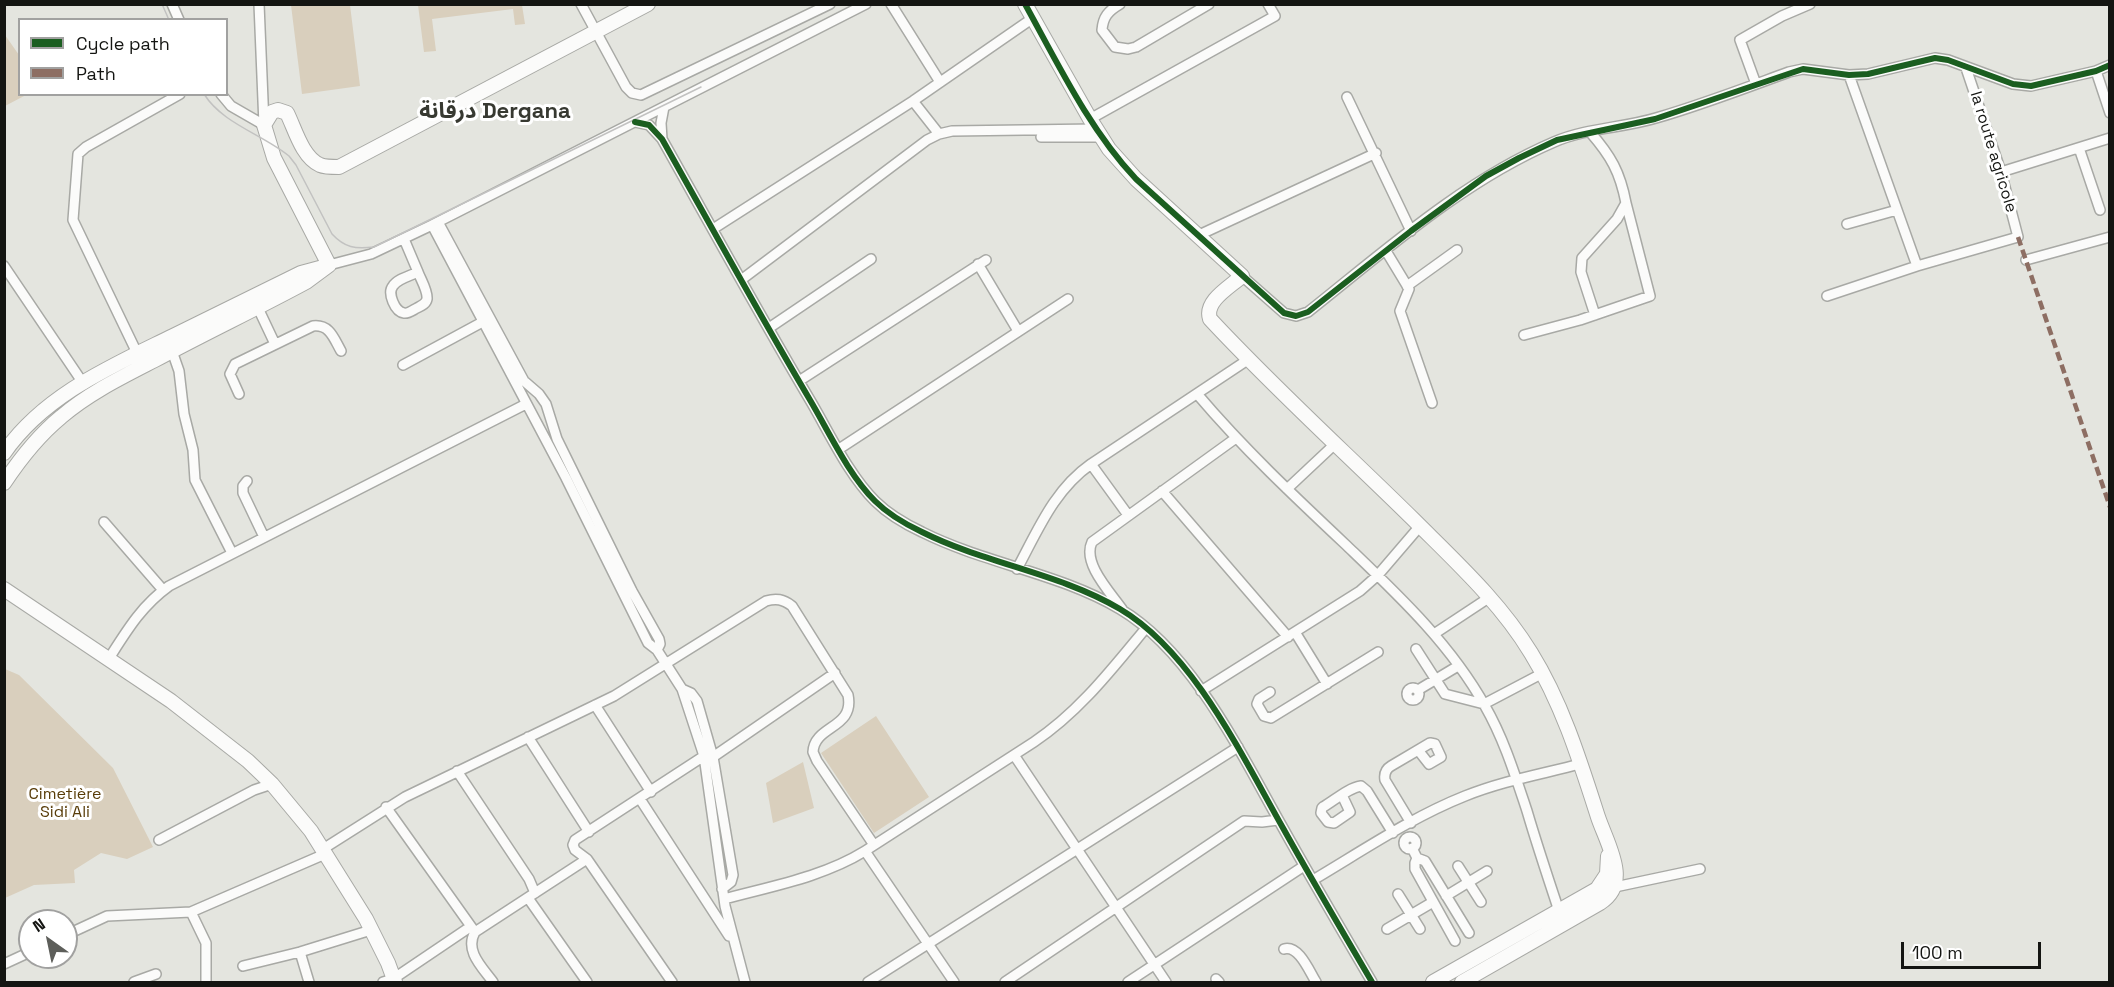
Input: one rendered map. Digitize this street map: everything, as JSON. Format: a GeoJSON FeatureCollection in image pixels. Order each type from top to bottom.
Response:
{"type":"FeatureCollection","features":[{"type":"Feature","properties":{"kind":"street"},"geometry":{"type":"LineString","coordinates":[[172,4],[178,18]]}},
{"type":"Feature","properties":{"kind":"street"},"geometry":{"type":"LineString","coordinates":[[259,4],[264,125],[274,158],[329,266]]}},
{"type":"Feature","properties":{"kind":"street"},"geometry":{"type":"LineString","coordinates":[[581,4],[626,87],[632,93],[641,95],[830,4]]}},
{"type":"Feature","properties":{"kind":"street"},"geometry":{"type":"LineString","coordinates":[[264,125],[272,112],[278,110],[287,113],[312,160],[321,166],[339,167],[648,4]]}},
{"type":"Feature","properties":{"kind":"street"},"geometry":{"type":"LineString","coordinates":[[4,483],[28,451],[60,417],[162,351],[301,273],[361,258],[404,239],[867,4]]}},
{"type":"Feature","properties":{"kind":"street"},"geometry":{"type":"LineString","coordinates":[[891,4],[940,82]]}},
{"type":"Feature","properties":{"kind":"street"},"geometry":{"type":"LineString","coordinates":[[1120,4],[1108,13],[1102,30],[1115,46],[1128,49],[1136,47],[1209,4]]}},
{"type":"Feature","properties":{"kind":"street"},"geometry":{"type":"LineString","coordinates":[[1041,137],[1095,128],[1275,16],[1268,4]]}},
{"type":"Feature","properties":{"kind":"street"},"geometry":{"type":"LineString","coordinates":[[1756,84],[1740,40],[1782,16],[1810,4]]}},
{"type":"Feature","properties":{"kind":"street"},"geometry":{"type":"LineString","coordinates":[[713,229],[940,82],[1029,9],[1095,128],[1119,161],[1284,313],[1296,316],[1308,312],[1411,231],[1486,176],[1557,140],[1655,118],[1803,69],[1849,75],[1868,74],[1935,58],[1948,60],[2013,84],[2031,86],[2096,71],[2109,65]]}},
{"type":"Feature","properties":{"kind":"street"},"geometry":{"type":"LineString","coordinates":[[743,46],[751,63]]}},
{"type":"Feature","properties":{"kind":"street","name":"la route agricole"},"geometry":{"type":"LineString","coordinates":[[1917,267],[2018,237],[2001,172],[1966,68]]}},
{"type":"Feature","properties":{"kind":"street"},"geometry":{"type":"LineString","coordinates":[[2096,71],[2109,113]]}},
{"type":"Feature","properties":{"kind":"street"},"geometry":{"type":"LineString","coordinates":[[1827,296],[1917,267],[1849,75]]}},
{"type":"Feature","properties":{"kind":"street"},"geometry":{"type":"LineString","coordinates":[[137,353],[73,220],[78,154],[86,147],[176,96]]}},
{"type":"Feature","properties":{"kind":"street"},"geometry":{"type":"LineString","coordinates":[[223,96],[231,106],[264,125]]}},
{"type":"Feature","properties":{"kind":"street"},"geometry":{"type":"LineString","coordinates":[[1347,97],[1376,153],[1411,231]]}},
{"type":"Feature","properties":{"kind":"street"},"geometry":{"type":"LineString","coordinates":[[912,101],[939,134]]}},
{"type":"Feature","properties":{"kind":"street"},"geometry":{"type":"LineString","coordinates":[[662,139],[661,123],[664,107]]}},
{"type":"Feature","properties":{"kind":"street"},"geometry":{"type":"LineString","coordinates":[[635,122],[649,125],[662,139],[861,486],[876,503],[894,517],[954,547],[1073,587],[1123,610],[1179,659],[1238,747],[1372,982]]}},
{"type":"Feature","properties":{"kind":"street"},"geometry":{"type":"LineString","coordinates":[[741,280],[927,140],[939,134],[952,131],[1095,128]]}},
{"type":"Feature","properties":{"kind":"street"},"geometry":{"type":"LineString","coordinates":[[1524,335],[1595,315],[1650,296],[1617,168],[1607,151],[1590,132]]}},
{"type":"Feature","properties":{"kind":"street"},"geometry":{"type":"LineString","coordinates":[[2001,172],[2109,138]]}},
{"type":"Feature","properties":{"kind":"street"},"geometry":{"type":"LineString","coordinates":[[2079,148],[2100,210]]}},
{"type":"Feature","properties":{"kind":"street"},"geometry":{"type":"LineString","coordinates":[[1199,234],[1376,153]]}},
{"type":"Feature","properties":{"kind":"street"},"geometry":{"type":"LineString","coordinates":[[1595,315],[1581,272],[1582,258],[1617,219],[1626,203]]}},
{"type":"Feature","properties":{"kind":"street"},"geometry":{"type":"LineString","coordinates":[[1846,224],[1897,210]]}},
{"type":"Feature","properties":{"kind":"street"},"geometry":{"type":"LineString","coordinates":[[435,224],[487,320],[524,381],[545,402],[557,439],[658,639],[660,644],[657,650]]}},
{"type":"Feature","properties":{"kind":"street"},"geometry":{"type":"LineString","coordinates":[[2026,260],[2109,237]]}},
{"type":"Feature","properties":{"kind":"street"},"geometry":{"type":"LineString","coordinates":[[404,239],[418,272],[427,295],[423,305],[402,313],[398,310],[391,295],[392,287],[395,283],[418,272]]}},
{"type":"Feature","properties":{"kind":"street"},"geometry":{"type":"LineString","coordinates":[[1407,286],[1457,250]]}},
{"type":"Feature","properties":{"kind":"street"},"geometry":{"type":"LineString","coordinates":[[1386,251],[1409,289],[1400,311],[1432,403]]}},
{"type":"Feature","properties":{"kind":"street"},"geometry":{"type":"LineString","coordinates":[[769,328],[871,260]]}},
{"type":"Feature","properties":{"kind":"street"},"geometry":{"type":"LineString","coordinates":[[799,381],[982,262],[1018,331]]}},
{"type":"Feature","properties":{"kind":"street"},"geometry":{"type":"LineString","coordinates":[[4,266],[83,383]]}},
{"type":"Feature","properties":{"kind":"street"},"geometry":{"type":"LineString","coordinates":[[4,453],[36,417],[83,383],[137,353],[162,351],[258,308],[312,279],[329,266]]}},
{"type":"Feature","properties":{"kind":"street"},"geometry":{"type":"LineString","coordinates":[[1242,276],[1210,304],[1208,311],[1210,319],[1490,597],[1519,635],[1543,673],[1580,764],[1615,866],[1615,887],[1606,899],[1433,982]]}},
{"type":"Feature","properties":{"kind":"street"},"geometry":{"type":"LineString","coordinates":[[839,449],[1068,299]]}},
{"type":"Feature","properties":{"kind":"street"},"geometry":{"type":"LineString","coordinates":[[258,308],[275,344]]}},
{"type":"Feature","properties":{"kind":"street"},"geometry":{"type":"LineString","coordinates":[[403,365],[487,320]]}},
{"type":"Feature","properties":{"kind":"street"},"geometry":{"type":"LineString","coordinates":[[487,320],[526,403],[648,643],[657,650],[682,690],[708,757],[723,894],[744,981],[734,982]]}},
{"type":"Feature","properties":{"kind":"street"},"geometry":{"type":"LineString","coordinates":[[240,394],[231,377],[232,367],[313,326],[321,325],[330,332],[341,351]]}},
{"type":"Feature","properties":{"kind":"street"},"geometry":{"type":"LineString","coordinates":[[162,351],[181,382],[195,480],[232,553]]}},
{"type":"Feature","properties":{"kind":"street"},"geometry":{"type":"LineString","coordinates":[[1017,569],[1055,499],[1071,479],[1249,359]]}},
{"type":"Feature","properties":{"kind":"street"},"geometry":{"type":"LineString","coordinates":[[526,403],[528,393],[534,391]]}},
{"type":"Feature","properties":{"kind":"street"},"geometry":{"type":"LineString","coordinates":[[1198,395],[1236,438],[1378,575],[1434,634],[1458,666],[1484,704],[1504,745],[1562,920]]}},
{"type":"Feature","properties":{"kind":"street"},"geometry":{"type":"LineString","coordinates":[[108,660],[137,615],[163,590],[526,403],[538,408],[545,402]]}},
{"type":"Feature","properties":{"kind":"street"},"geometry":{"type":"LineString","coordinates":[[1123,610],[1091,563],[1089,552],[1095,538],[1236,438]]}},
{"type":"Feature","properties":{"kind":"street"},"geometry":{"type":"LineString","coordinates":[[1287,489],[1336,443]]}},
{"type":"Feature","properties":{"kind":"street"},"geometry":{"type":"LineString","coordinates":[[1091,464],[1128,515]]}},
{"type":"Feature","properties":{"kind":"street"},"geometry":{"type":"LineString","coordinates":[[247,481],[243,486],[243,493],[264,537]]}},
{"type":"Feature","properties":{"kind":"street"},"geometry":{"type":"LineString","coordinates":[[1162,491],[1292,635],[1327,684]]}},
{"type":"Feature","properties":{"kind":"street"},"geometry":{"type":"LineString","coordinates":[[104,522],[163,590]]}},
{"type":"Feature","properties":{"kind":"street"},"geometry":{"type":"LineString","coordinates":[[1201,692],[1360,591],[1378,575],[1420,526]]}},
{"type":"Feature","properties":{"kind":"street"},"geometry":{"type":"LineString","coordinates":[[4,589],[171,701],[248,761],[272,784],[303,819],[372,930],[390,981],[587,859]]}},
{"type":"Feature","properties":{"kind":"street"},"geometry":{"type":"LineString","coordinates":[[1434,634],[1490,597]]}},
{"type":"Feature","properties":{"kind":"street"},"geometry":{"type":"LineString","coordinates":[[78,929],[107,916],[191,912],[324,851],[386,807],[595,705],[666,665],[766,601],[780,599],[792,606],[848,695],[849,710],[839,722],[818,739],[813,752],[874,845]]}},
{"type":"Feature","properties":{"kind":"street"},"geometry":{"type":"LineString","coordinates":[[723,894],[824,871],[845,863],[865,851],[1047,733],[1071,713],[1146,628]]}},
{"type":"Feature","properties":{"kind":"street"},"geometry":{"type":"LineString","coordinates":[[1416,649],[1442,692],[1448,696],[1484,704],[1543,673]]}},
{"type":"Feature","properties":{"kind":"street"},"geometry":{"type":"LineString","coordinates":[[1270,692],[1259,699],[1257,704],[1264,716],[1271,718],[1378,652]]}},
{"type":"Feature","properties":{"kind":"street"},"geometry":{"type":"LineString","coordinates":[[1418,690],[1458,666]]}},
{"type":"Feature","properties":{"kind":"street"},"geometry":{"type":"LineString","coordinates":[[672,982],[587,859],[575,850],[573,845],[575,840],[836,673]]}},
{"type":"Feature","properties":{"kind":"street"},"geometry":{"type":"LineString","coordinates":[[595,705],[651,792]]}},
{"type":"Feature","properties":{"kind":"street"},"geometry":{"type":"LineString","coordinates":[[528,737],[589,832]]}},
{"type":"Feature","properties":{"kind":"street"},"geometry":{"type":"LineString","coordinates":[[868,982],[1238,747]]}},
{"type":"Feature","properties":{"kind":"street"},"geometry":{"type":"LineString","coordinates":[[1411,823],[1385,780],[1385,773],[1388,768],[1418,750]]}},
{"type":"Feature","properties":{"kind":"street"},"geometry":{"type":"LineString","coordinates":[[1014,755],[1166,982]]}},
{"type":"Feature","properties":{"kind":"street"},"geometry":{"type":"LineString","coordinates":[[1313,880],[1397,830],[1465,796],[1580,764]]}},
{"type":"Feature","properties":{"kind":"street"},"geometry":{"type":"LineString","coordinates":[[457,771],[529,879],[532,895],[587,982]]}},
{"type":"Feature","properties":{"kind":"street"},"geometry":{"type":"LineString","coordinates":[[159,840],[254,790],[272,784]]}},
{"type":"Feature","properties":{"kind":"street"},"geometry":{"type":"LineString","coordinates":[[1342,795],[1356,787],[1363,787],[1397,830],[1415,840],[1415,846],[1412,849],[1417,858],[1425,861],[1469,933]]}},
{"type":"Feature","properties":{"kind":"street"},"geometry":{"type":"LineString","coordinates":[[640,799],[734,943]]}},
{"type":"Feature","properties":{"kind":"street"},"geometry":{"type":"LineString","coordinates":[[386,807],[472,930],[470,944],[472,952],[493,982]]}},
{"type":"Feature","properties":{"kind":"street"},"geometry":{"type":"LineString","coordinates":[[1005,982],[1244,821],[1278,820]]}},
{"type":"Feature","properties":{"kind":"street"},"geometry":{"type":"LineString","coordinates":[[1462,982],[1562,920],[1602,885],[1608,868],[1606,839]]}},
{"type":"Feature","properties":{"kind":"street"},"geometry":{"type":"LineString","coordinates":[[865,851],[954,982]]}},
{"type":"Feature","properties":{"kind":"street"},"geometry":{"type":"LineString","coordinates":[[1417,858],[1415,867],[1455,941]]}},
{"type":"Feature","properties":{"kind":"street"},"geometry":{"type":"LineString","coordinates":[[1128,982],[1304,866]]}},
{"type":"Feature","properties":{"kind":"street"},"geometry":{"type":"LineString","coordinates":[[1458,867],[1481,902]]}},
{"type":"Feature","properties":{"kind":"street"},"geometry":{"type":"LineString","coordinates":[[1615,887],[1700,869]]}},
{"type":"Feature","properties":{"kind":"street"},"geometry":{"type":"LineString","coordinates":[[1446,896],[1487,871]]}},
{"type":"Feature","properties":{"kind":"street"},"geometry":{"type":"LineString","coordinates":[[1398,894],[1420,929]]}},
{"type":"Feature","properties":{"kind":"street"},"geometry":{"type":"LineString","coordinates":[[1387,929],[1433,902]]}},
{"type":"Feature","properties":{"kind":"street"},"geometry":{"type":"LineString","coordinates":[[191,912],[206,943],[206,982]]}},
{"type":"Feature","properties":{"kind":"street"},"geometry":{"type":"LineString","coordinates":[[243,966],[300,952],[372,930]]}},
{"type":"Feature","properties":{"kind":"street"},"geometry":{"type":"LineString","coordinates":[[1284,949],[1289,948],[1296,951],[1316,982]]}},
{"type":"Feature","properties":{"kind":"street"},"geometry":{"type":"LineString","coordinates":[[300,952],[309,982]]}},
{"type":"Feature","properties":{"kind":"street"},"geometry":{"type":"LineString","coordinates":[[4,964],[18,958]]}},
{"type":"Feature","properties":{"kind":"street"},"geometry":{"type":"LineString","coordinates":[[134,982],[156,974]]}},
{"type":"Feature","properties":{"kind":"green space"},"geometry":{"type":"Polygon","coordinates":[[[291,5],[350,5],[360,86],[302,94],[291,5]]]}},
{"type":"Feature","properties":{"kind":"green space"},"geometry":{"type":"Polygon","coordinates":[[[418,5],[522,5],[525,24],[515,25],[513,9],[432,19],[436,51],[424,52],[418,5]]]}},
{"type":"Feature","properties":{"kind":"green space"},"geometry":{"type":"Polygon","coordinates":[[[5,35],[18,54],[18,96],[24,96],[5,106],[5,35]]]}},
{"type":"Feature","properties":{"kind":"green space","name":"Cimetière Sidi Ali"},"geometry":{"type":"Polygon","coordinates":[[[5,669],[19,675],[113,768],[153,847],[127,859],[101,853],[74,870],[75,883],[34,885],[5,898],[5,669]]]}},
{"type":"Feature","properties":{"kind":"green space"},"geometry":{"type":"Polygon","coordinates":[[[876,716],[929,797],[874,833],[821,753],[876,716]]]}},
{"type":"Feature","properties":{"kind":"green space"},"geometry":{"type":"Polygon","coordinates":[[[803,762],[814,808],[773,823],[766,783],[803,762]]]}},
{"type":"Feature","properties":{"kind":"tram line"},"geometry":{"type":"LineString","coordinates":[[162,4],[168,18]]}},
{"type":"Feature","properties":{"kind":"tram line"},"geometry":{"type":"LineString","coordinates":[[206,96],[232,121],[289,156],[332,234],[346,245],[361,248],[374,247],[701,87]]}},
{"type":"Feature","properties":{"kind":"marked path"},"geometry":{"type":"LineString","coordinates":[[2018,237],[2110,507]]}},
{"type":"Feature","properties":{"kind":"cycle path"},"geometry":{"type":"LineString","coordinates":[[1025,4],[1075,95],[1119,160],[1136,179],[1284,313],[1296,316],[1308,312],[1411,231],[1486,176],[1557,140],[1655,119],[1803,69],[1849,75],[1868,74],[1935,58],[1948,60],[2013,84],[2031,86],[2096,71],[2110,65]]}},
{"type":"Feature","properties":{"kind":"cycle path"},"geometry":{"type":"LineString","coordinates":[[635,122],[649,125],[662,139],[840,452],[865,490],[892,515],[922,532],[946,543],[1072,586],[1120,609],[1146,628],[1170,651],[1193,678],[1233,738],[1372,982]]}},
{"type":"Feature","properties":{"kind":"district","name":"درقانة Dergana"},"geometry":{"type":"Point","coordinates":[495,112]}}]}
